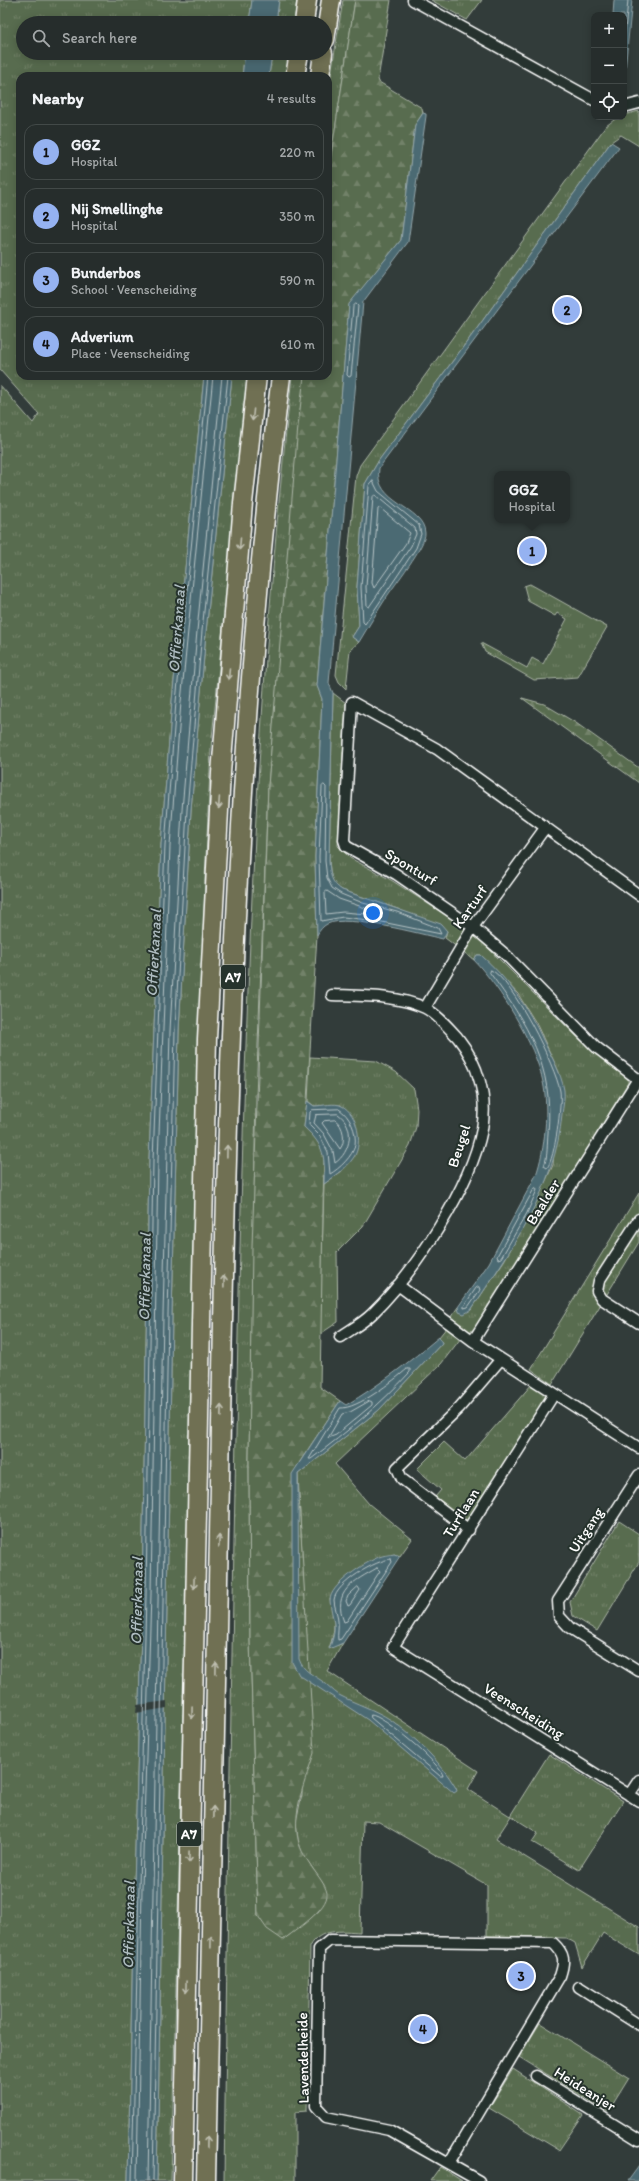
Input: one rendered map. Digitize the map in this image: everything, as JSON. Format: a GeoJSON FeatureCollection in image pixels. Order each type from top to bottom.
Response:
{"type":"FeatureCollection","features":[{"type":"Feature","properties":{"kind":"highway"},"geometry":{"type":"LineString","coordinates":[[305,16],[307,0]]}},
{"type":"Feature","properties":{"kind":"highway"},"geometry":{"type":"LineString","coordinates":[[329,16],[331,0]]}},
{"type":"Feature","properties":{"kind":"highway"},"geometry":{"type":"LineString","coordinates":[[296,72],[298,60]]}},
{"type":"Feature","properties":{"kind":"highway"},"geometry":{"type":"LineString","coordinates":[[321,72],[322,60]]}},
{"type":"Feature","properties":{"kind":"highway","name":"A7"},"geometry":{"type":"LineString","coordinates":[[183,2181],[207,1039],[221,773],[243,503],[257,380]]}},
{"type":"Feature","properties":{"kind":"highway","name":"A7"},"geometry":{"type":"LineString","coordinates":[[206,2181],[230,1016],[251,680],[281,380]]}},
{"type":"Feature","properties":{"kind":"street"},"geometry":{"type":"LineString","coordinates":[[413,0],[591,98]]}},
{"type":"Feature","properties":{"kind":"street"},"geometry":{"type":"LineString","coordinates":[[627,106],[639,104]]}},
{"type":"Feature","properties":{"kind":"street","name":"Sponturf"},"geometry":{"type":"LineString","coordinates":[[545,828],[437,749],[352,702],[344,840],[346,846],[396,874],[473,927],[506,955],[596,1047],[638,1080]]}},
{"type":"Feature","properties":{"kind":"street"},"geometry":{"type":"LineString","coordinates":[[545,828],[639,895]]}},
{"type":"Feature","properties":{"kind":"street","name":"Karturf"},"geometry":{"type":"LineString","coordinates":[[425,1008],[473,927],[545,828]]}},
{"type":"Feature","properties":{"kind":"street","name":"Beugel"},"geometry":{"type":"LineString","coordinates":[[332,995],[382,996],[425,1008],[450,1029],[466,1048],[478,1073],[484,1100],[482,1129],[471,1166],[439,1229],[398,1285],[371,1316],[340,1337]]}},
{"type":"Feature","properties":{"kind":"street","name":"Baalder"},"geometry":{"type":"LineString","coordinates":[[473,1341],[638,1080]]}},
{"type":"Feature","properties":{"kind":"street"},"geometry":{"type":"LineString","coordinates":[[639,1219],[598,1281],[597,1291],[602,1299],[639,1323]]}},
{"type":"Feature","properties":{"kind":"street"},"geometry":{"type":"LineString","coordinates":[[398,1285],[473,1341],[639,1448]]}},
{"type":"Feature","properties":{"kind":"street"},"geometry":{"type":"LineString","coordinates":[[469,1530],[402,1479],[397,1468],[459,1408],[500,1359]]}},
{"type":"Feature","properties":{"kind":"street","name":"Turflaan"},"geometry":{"type":"LineString","coordinates":[[393,1647],[469,1530],[554,1394]]}},
{"type":"Feature","properties":{"kind":"street","name":"Uitgang"},"geometry":{"type":"LineString","coordinates":[[639,1475],[558,1601],[559,1616],[570,1628],[639,1672]]}},
{"type":"Feature","properties":{"kind":"street","name":"Veenscheiding"},"geometry":{"type":"LineString","coordinates":[[393,1647],[639,1801]]}},
{"type":"Feature","properties":{"kind":"street"},"geometry":{"type":"LineString","coordinates":[[629,1795],[639,1780]]}},
{"type":"Feature","properties":{"kind":"street","name":"Lavendelheide"},"geometry":{"type":"LineString","coordinates":[[449,2163],[560,1976],[565,1961],[561,1950],[553,1944],[330,1940],[318,1949],[316,2106],[326,2117],[389,2130],[478,2181]]}},
{"type":"Feature","properties":{"kind":"street"},"geometry":{"type":"LineString","coordinates":[[579,1987],[639,2025]]}},
{"type":"Feature","properties":{"kind":"street","name":"Heideanjer"},"geometry":{"type":"LineString","coordinates":[[536,2076],[639,2140]]}},
{"type":"Feature","properties":{"kind":"green space"},"geometry":{"type":"Polygon","coordinates":[[[0,0],[252,0],[250,16],[16,16],[16,60],[244,60],[243,72],[16,72],[16,380],[204,380],[172,701],[161,845],[149,1160],[142,1594],[128,2181],[0,2181],[0,385],[33,423],[39,414],[0,370],[0,0]]]}},
{"type":"Feature","properties":{"kind":"green space"},"geometry":{"type":"Polygon","coordinates":[[[279,0],[297,0],[295,16],[277,16],[279,0]]]}},
{"type":"Feature","properties":{"kind":"green space"},"geometry":{"type":"Polygon","coordinates":[[[343,0],[355,0],[332,149],[332,72],[343,0]]]}},
{"type":"Feature","properties":{"kind":"green space"},"geometry":{"type":"Polygon","coordinates":[[[355,0],[391,0],[378,79],[379,82],[422,108],[423,113],[415,125],[401,240],[349,305],[317,685],[322,699],[315,857],[317,935],[307,1101],[304,1127],[316,1138],[324,1154],[320,1387],[340,1401],[297,1466],[314,1753],[298,1806],[297,1828],[299,1843],[302,1851],[323,1883],[327,1893],[323,1906],[317,1913],[283,1940],[267,1929],[258,1916],[250,1638],[249,1458],[252,1247],[268,786],[298,426],[304,380],[332,380],[332,149],[355,0]]]}},
{"type":"Feature","properties":{"kind":"green space"},"geometry":{"type":"Polygon","coordinates":[[[431,0],[482,0],[467,20],[431,0]]]}},
{"type":"Feature","properties":{"kind":"green space"},"geometry":{"type":"Polygon","coordinates":[[[271,60],[288,60],[287,72],[270,72],[271,60]]]}},
{"type":"Feature","properties":{"kind":"green space"},"geometry":{"type":"Polygon","coordinates":[[[639,111],[639,146],[621,135],[611,142],[478,327],[379,460],[365,484],[357,587],[359,626],[352,637],[359,642],[350,650],[346,689],[339,682],[336,675],[356,476],[360,465],[606,126],[614,120],[627,120],[627,114],[639,111]]]}},
{"type":"Feature","properties":{"kind":"green space"},"geometry":{"type":"Polygon","coordinates":[[[232,380],[248,380],[211,748],[205,880],[171,2181],[157,2181],[172,1315],[179,1031],[191,810],[206,632],[232,380]]]}},
{"type":"Feature","properties":{"kind":"green space"},"geometry":{"type":"Polygon","coordinates":[[[292,380],[304,380],[268,786],[256,1097],[249,1458],[250,1638],[258,1916],[283,1940],[319,1911],[324,1885],[302,1853],[298,1839],[296,1822],[302,1794],[308,1672],[298,1474],[379,1410],[442,1343],[439,1337],[447,1327],[461,1338],[441,1364],[335,1464],[369,1504],[412,1539],[400,1556],[394,1554],[330,1599],[333,1612],[334,1630],[329,1648],[343,1643],[327,1671],[478,1771],[468,1789],[510,1816],[549,1754],[623,1801],[579,1870],[532,1842],[538,1833],[511,1816],[496,1839],[639,1927],[639,1955],[603,1933],[582,1967],[575,1943],[566,1938],[487,1936],[487,1885],[379,1822],[363,1821],[360,1932],[339,1931],[325,1934],[319,1936],[310,1947],[307,2111],[295,2112],[295,2181],[224,2181],[237,1382],[247,1004],[260,752],[268,627],[292,380]]]}},
{"type":"Feature","properties":{"kind":"green space"},"geometry":{"type":"Polygon","coordinates":[[[530,584],[607,627],[578,677],[534,680],[485,652],[481,643],[527,668],[532,658],[543,664],[567,619],[557,613],[555,616],[528,601],[524,586],[530,584]]]}},
{"type":"Feature","properties":{"kind":"green space"},"geometry":{"type":"Polygon","coordinates":[[[333,693],[346,703],[338,846],[350,858],[391,880],[483,939],[487,947],[577,1037],[613,1068],[615,1067],[628,1076],[628,1083],[475,1329],[469,1332],[450,1318],[458,1307],[471,1310],[504,1261],[530,1215],[553,1165],[559,1072],[536,1023],[518,994],[481,955],[477,955],[474,960],[445,938],[447,931],[398,909],[342,890],[335,886],[331,878],[329,861],[333,693]]]}},
{"type":"Feature","properties":{"kind":"green space"},"geometry":{"type":"Polygon","coordinates":[[[522,698],[544,704],[576,723],[639,768],[639,783],[522,698]]]}},
{"type":"Feature","properties":{"kind":"green space"},"geometry":{"type":"Polygon","coordinates":[[[310,1057],[376,1061],[396,1072],[414,1089],[417,1109],[416,1127],[410,1146],[363,1226],[337,1252],[338,1322],[320,1334],[324,1184],[342,1171],[341,1105],[314,1106],[308,1101],[310,1057]]]}},
{"type":"Feature","properties":{"kind":"green space"},"geometry":{"type":"Polygon","coordinates":[[[639,1193],[639,1242],[552,1384],[531,1369],[639,1193]]]}},
{"type":"Feature","properties":{"kind":"green space"},"geometry":{"type":"Polygon","coordinates":[[[532,1384],[548,1394],[468,1523],[435,1497],[441,1490],[417,1469],[444,1442],[465,1461],[532,1384]]]}},
{"type":"Feature","properties":{"kind":"green space"},"geometry":{"type":"Polygon","coordinates":[[[619,1521],[639,1534],[639,1562],[597,1631],[573,1616],[570,1602],[619,1521]]]}},
{"type":"Feature","properties":{"kind":"green space"},"geometry":{"type":"Polygon","coordinates":[[[540,2023],[629,2078],[608,2112],[519,2057],[540,2023]]]}},
{"type":"Feature","properties":{"kind":"green space"},"geometry":{"type":"Polygon","coordinates":[[[513,2069],[583,2115],[559,2150],[489,2108],[513,2069]]]}},
{"type":"Feature","properties":{"kind":"green space"},"geometry":{"type":"Polygon","coordinates":[[[440,2167],[462,2181],[430,2181],[440,2167]]]}},
{"type":"Feature","properties":{"kind":"water"},"geometry":{"type":"Polygon","coordinates":[[[252,0],[279,0],[277,16],[250,16],[252,0]]]}},
{"type":"Feature","properties":{"kind":"water"},"geometry":{"type":"Polygon","coordinates":[[[614,0],[632,0],[627,51],[627,12],[613,12],[614,0]]]}},
{"type":"Feature","properties":{"kind":"water"},"geometry":{"type":"Polygon","coordinates":[[[244,60],[271,60],[270,72],[243,72],[244,60]]]}},
{"type":"Feature","properties":{"kind":"water"},"geometry":{"type":"Polygon","coordinates":[[[423,113],[426,114],[426,116],[408,242],[363,302],[329,683],[333,693],[329,861],[333,881],[342,890],[441,924],[447,931],[443,939],[402,929],[351,921],[327,924],[317,935],[315,857],[322,699],[317,686],[349,304],[401,240],[415,125],[423,113]]]}},
{"type":"Feature","properties":{"kind":"water"},"geometry":{"type":"Polygon","coordinates":[[[611,142],[619,147],[379,468],[379,480],[384,490],[417,517],[422,524],[425,533],[424,539],[415,556],[386,598],[359,642],[352,637],[359,626],[357,587],[365,484],[379,460],[478,327],[611,142]]]}},
{"type":"Feature","properties":{"kind":"water"},"geometry":{"type":"Polygon","coordinates":[[[204,380],[232,380],[206,632],[191,810],[179,1031],[172,1315],[157,2181],[128,2181],[142,1594],[149,1160],[161,845],[172,701],[204,380]]]}},
{"type":"Feature","properties":{"kind":"water"},"geometry":{"type":"Polygon","coordinates":[[[477,955],[481,955],[491,964],[509,984],[531,1016],[561,1077],[564,1096],[558,1141],[551,1167],[541,1192],[516,1241],[471,1310],[464,1314],[459,1312],[458,1307],[489,1263],[536,1175],[542,1154],[546,1116],[543,1082],[533,1051],[506,1001],[474,960],[477,955]]]}},
{"type":"Feature","properties":{"kind":"water"},"geometry":{"type":"Polygon","coordinates":[[[307,1101],[314,1106],[332,1104],[342,1106],[352,1115],[357,1129],[358,1144],[354,1157],[344,1169],[324,1184],[324,1159],[320,1146],[304,1127],[307,1101]]]}},
{"type":"Feature","properties":{"kind":"water"},"geometry":{"type":"Polygon","coordinates":[[[439,1337],[442,1343],[379,1410],[298,1474],[299,1659],[305,1669],[339,1695],[385,1716],[409,1734],[435,1759],[450,1778],[457,1791],[454,1793],[368,1720],[299,1675],[292,1662],[292,1474],[340,1401],[346,1405],[359,1397],[394,1373],[439,1337]]]}},
{"type":"Feature","properties":{"kind":"water"},"geometry":{"type":"Polygon","coordinates":[[[394,1554],[400,1556],[343,1643],[329,1649],[334,1634],[334,1624],[330,1601],[331,1595],[335,1588],[349,1575],[366,1564],[381,1556],[394,1554]]]}},
{"type":"Feature","properties":{"kind":"water"},"geometry":{"type":"Polygon","coordinates":[[[639,2166],[639,2181],[628,2181],[639,2166]]]}},
{"type":"Feature","properties":{"kind":"pier"},"geometry":{"type":"Polygon","coordinates":[[[167,1701],[167,1708],[136,1713],[137,1705],[167,1701]]]}},
{"type":"Feature","properties":{"kind":"place","name":"Nij Smellinghe"},"geometry":{"type":"Point","coordinates":[567,310]}},
{"type":"Feature","properties":{"kind":"place","name":"GGZ"},"geometry":{"type":"Point","coordinates":[532,551]}},
{"type":"Feature","properties":{"kind":"place","name":"Bunderbos"},"geometry":{"type":"Point","coordinates":[521,1976]}},
{"type":"Feature","properties":{"kind":"place","name":"Adverium"},"geometry":{"type":"Point","coordinates":[423,2029]}},
{"type":"Feature","properties":{"kind":"water label","name":"Offierkanaal"},"geometry":{"type":"Point","coordinates":[176,629]}},
{"type":"Feature","properties":{"kind":"water label","name":"Offierkanaal"},"geometry":{"type":"Point","coordinates":[153,953]}},
{"type":"Feature","properties":{"kind":"water label","name":"Offierkanaal"},"geometry":{"type":"Point","coordinates":[144,1277]}},
{"type":"Feature","properties":{"kind":"water label","name":"Offierkanaal"},"geometry":{"type":"Point","coordinates":[136,1601]}},
{"type":"Feature","properties":{"kind":"water label","name":"Offierkanaal"},"geometry":{"type":"Point","coordinates":[128,1925]}}]}
